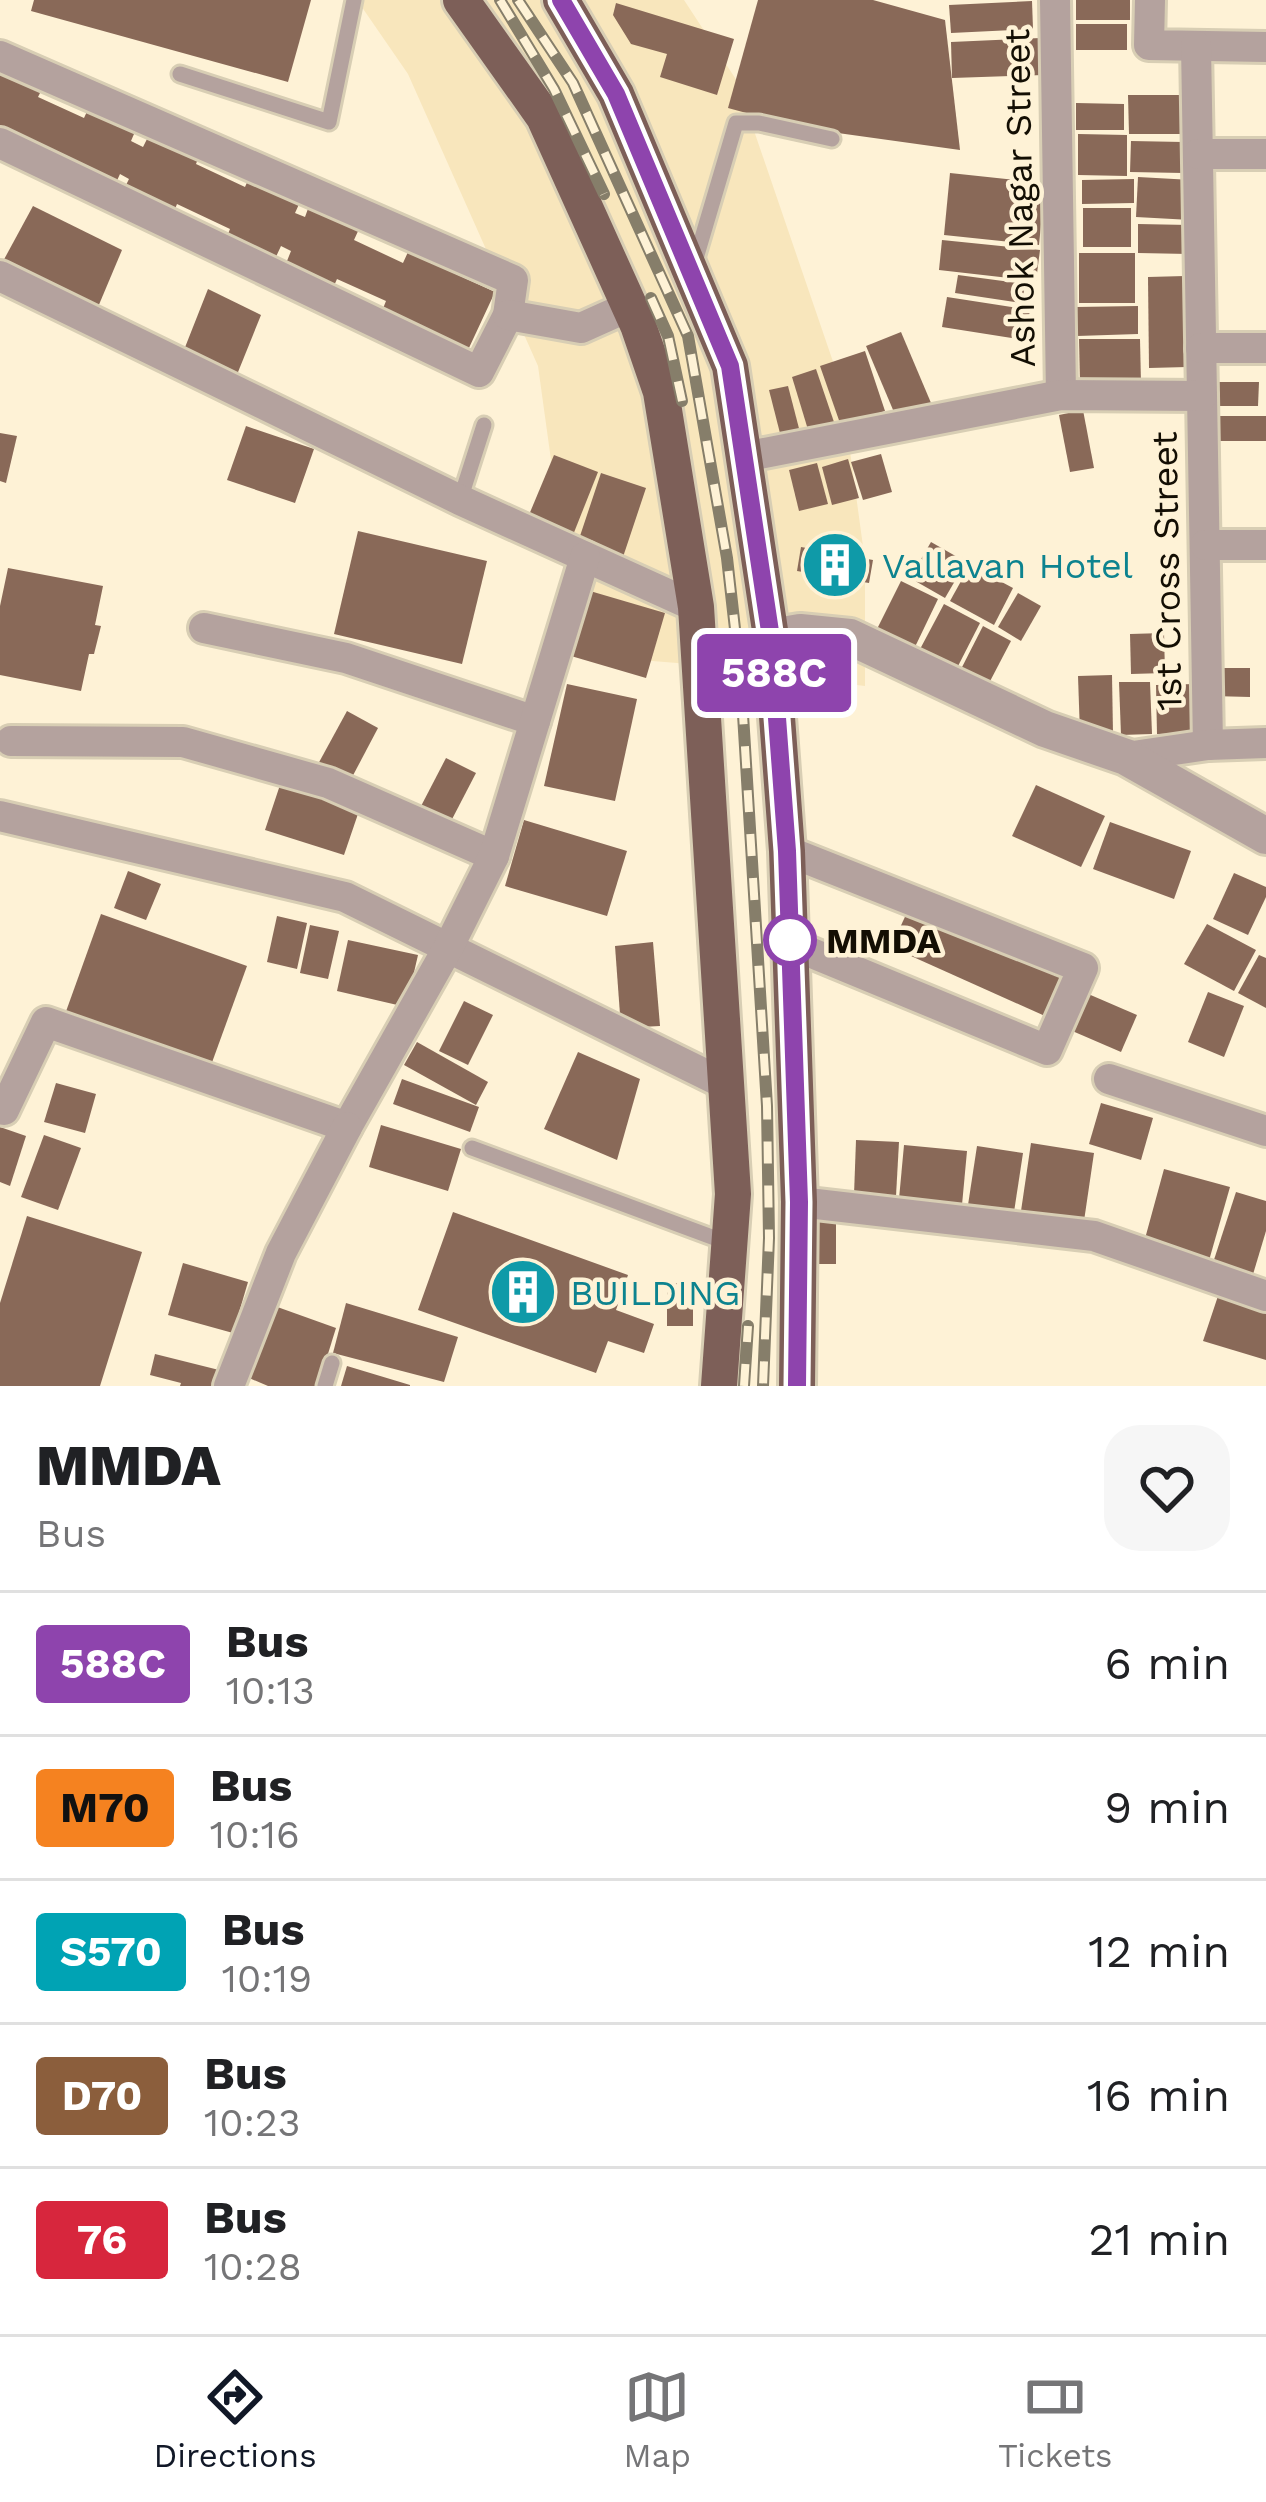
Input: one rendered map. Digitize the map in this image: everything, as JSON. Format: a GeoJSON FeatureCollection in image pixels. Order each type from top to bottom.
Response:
{"type":"FeatureCollection","features":[{"type":"Feature","properties":{"kind":"main road"},"geometry":{"type":"LineString","coordinates":[[461,0],[544,117],[630,306],[662,392],[696,607],[734,1194],[719,1386]]}},
{"type":"Feature","properties":{"kind":"main road"},"geometry":{"type":"LineString","coordinates":[[561,0],[616,94],[730,366],[771,638],[787,851],[799,1202],[797,1386]]}},
{"type":"Feature","properties":{"kind":"street","name":"Ashok Nagar Street"},"geometry":{"type":"LineString","coordinates":[[1055,0],[1061,394]]}},
{"type":"Feature","properties":{"kind":"street"},"geometry":{"type":"LineString","coordinates":[[1150,0],[1150,45],[1266,47]]}},
{"type":"Feature","properties":{"kind":"street","name":"1st Cross Street"},"geometry":{"type":"LineString","coordinates":[[1196,46],[1208,745]]}},
{"type":"Feature","properties":{"kind":"street"},"geometry":{"type":"LineString","coordinates":[[0,56],[513,280],[508,315],[479,372],[0,143]]}},
{"type":"Feature","properties":{"kind":"street"},"geometry":{"type":"LineString","coordinates":[[1198,154],[1266,154]]}},
{"type":"Feature","properties":{"kind":"street"},"geometry":{"type":"LineString","coordinates":[[0,276],[460,500],[696,607]]}},
{"type":"Feature","properties":{"kind":"street"},"geometry":{"type":"LineString","coordinates":[[508,315],[580,328],[630,306]]}},
{"type":"Feature","properties":{"kind":"street"},"geometry":{"type":"LineString","coordinates":[[1201,348],[1266,348]]}},
{"type":"Feature","properties":{"kind":"street","name":"Ashok Nagar Street"},"geometry":{"type":"LineString","coordinates":[[744,457],[1061,394],[1202,396]]}},
{"type":"Feature","properties":{"kind":"street"},"geometry":{"type":"LineString","coordinates":[[1205,545],[1266,545]]}},
{"type":"Feature","properties":{"kind":"street"},"geometry":{"type":"LineString","coordinates":[[237,1384],[281,1253],[494,856],[586,557]]}},
{"type":"Feature","properties":{"kind":"street"},"geometry":{"type":"LineString","coordinates":[[204,628],[346,658],[535,721]]}},
{"type":"Feature","properties":{"kind":"street"},"geometry":{"type":"LineString","coordinates":[[771,638],[800,632],[850,637],[1045,729],[1126,757],[1266,836]]}},
{"type":"Feature","properties":{"kind":"street"},"geometry":{"type":"LineString","coordinates":[[11,740],[183,742],[328,783],[494,856]]}},
{"type":"Feature","properties":{"kind":"street"},"geometry":{"type":"LineString","coordinates":[[1126,757],[1208,745],[1266,743]]}},
{"type":"Feature","properties":{"kind":"street"},"geometry":{"type":"LineString","coordinates":[[0,817],[345,897],[724,1084]]}},
{"type":"Feature","properties":{"kind":"street"},"geometry":{"type":"LineString","coordinates":[[787,851],[1083,968],[1048,1051],[790,944]]}},
{"type":"Feature","properties":{"kind":"street"},"geometry":{"type":"LineString","coordinates":[[0,1108],[4,1110],[46,1022],[347,1126]]}},
{"type":"Feature","properties":{"kind":"street"},"geometry":{"type":"LineString","coordinates":[[1109,1079],[1266,1132]]}},
{"type":"Feature","properties":{"kind":"street"},"geometry":{"type":"LineString","coordinates":[[799,1202],[1094,1236],[1266,1296]]}},
{"type":"Feature","properties":{"kind":"lane"},"geometry":{"type":"LineString","coordinates":[[180,74],[329,122],[354,0]]}},
{"type":"Feature","properties":{"kind":"lane"},"geometry":{"type":"LineString","coordinates":[[691,273],[736,123],[759,123],[832,139]]}},
{"type":"Feature","properties":{"kind":"lane"},"geometry":{"type":"LineString","coordinates":[[460,500],[484,425]]}},
{"type":"Feature","properties":{"kind":"lane"},"geometry":{"type":"LineString","coordinates":[[472,1148],[730,1244]]}},
{"type":"Feature","properties":{"kind":"lane"},"geometry":{"type":"LineString","coordinates":[[325,1386],[332,1363]]}},
{"type":"Feature","properties":{"kind":"shaded area"},"geometry":{"type":"Polygon","coordinates":[[[357,0],[684,0],[737,81],[841,385],[865,561],[865,686],[578,655],[538,366],[408,74],[357,0]]]}},
{"type":"Feature","properties":{"kind":"building"},"geometry":{"type":"Polygon","coordinates":[[[34,0],[311,0],[288,82],[31,11],[34,0]]]}},
{"type":"Feature","properties":{"kind":"building"},"geometry":{"type":"Polygon","coordinates":[[[758,0],[873,0],[945,20],[960,150],[802,128],[728,108],[758,0]]]}},
{"type":"Feature","properties":{"kind":"building"},"geometry":{"type":"Polygon","coordinates":[[[1076,0],[1130,0],[1130,20],[1076,20],[1076,0]]]}},
{"type":"Feature","properties":{"kind":"building"},"geometry":{"type":"Polygon","coordinates":[[[1032,1],[1033,29],[951,33],[949,5],[1032,1]]]}},
{"type":"Feature","properties":{"kind":"building"},"geometry":{"type":"Polygon","coordinates":[[[616,3],[734,39],[717,95],[660,77],[667,54],[631,44],[613,15],[616,3]]]}},
{"type":"Feature","properties":{"kind":"building"},"geometry":{"type":"Polygon","coordinates":[[[1076,24],[1127,24],[1127,50],[1076,50],[1076,24]]]}},
{"type":"Feature","properties":{"kind":"building"},"geometry":{"type":"Polygon","coordinates":[[[1041,38],[1043,75],[952,78],[951,42],[1041,38]]]}},
{"type":"Feature","properties":{"kind":"building"},"geometry":{"type":"Polygon","coordinates":[[[0,69],[42,89],[38,97],[84,118],[90,105],[137,127],[131,141],[143,147],[150,133],[199,156],[196,164],[245,187],[249,178],[300,202],[295,213],[305,217],[309,206],[359,229],[354,240],[403,263],[408,252],[495,292],[468,350],[382,311],[386,301],[337,279],[333,288],[285,266],[291,251],[281,246],[274,261],[226,239],[230,229],[177,204],[173,214],[123,191],[129,179],[120,174],[114,187],[63,164],[67,156],[16,132],[12,140],[0,135],[0,69]]]}},
{"type":"Feature","properties":{"kind":"building"},"geometry":{"type":"Polygon","coordinates":[[[1128,95],[1187,95],[1188,134],[1129,134],[1128,95]]]}},
{"type":"Feature","properties":{"kind":"building"},"geometry":{"type":"Polygon","coordinates":[[[1076,103],[1124,104],[1124,130],[1076,130],[1076,103]]]}},
{"type":"Feature","properties":{"kind":"building"},"geometry":{"type":"Polygon","coordinates":[[[1078,134],[1127,135],[1127,176],[1078,175],[1078,134]]]}},
{"type":"Feature","properties":{"kind":"building"},"geometry":{"type":"Polygon","coordinates":[[[1131,141],[1183,142],[1183,173],[1130,172],[1131,141]]]}},
{"type":"Feature","properties":{"kind":"building"},"geometry":{"type":"Polygon","coordinates":[[[950,173],[1045,183],[1039,245],[944,235],[950,173]]]}},
{"type":"Feature","properties":{"kind":"building"},"geometry":{"type":"Polygon","coordinates":[[[1138,177],[1192,180],[1191,220],[1136,217],[1138,177]]]}},
{"type":"Feature","properties":{"kind":"building"},"geometry":{"type":"Polygon","coordinates":[[[1134,179],[1134,203],[1082,204],[1082,180],[1134,179]]]}},
{"type":"Feature","properties":{"kind":"building"},"geometry":{"type":"Polygon","coordinates":[[[33,206],[122,250],[98,307],[1,265],[33,206]]]}},
{"type":"Feature","properties":{"kind":"building"},"geometry":{"type":"Polygon","coordinates":[[[1083,208],[1131,208],[1131,247],[1083,247],[1083,208]]]}},
{"type":"Feature","properties":{"kind":"building"},"geometry":{"type":"Polygon","coordinates":[[[1138,224],[1189,225],[1189,254],[1138,253],[1138,224]]]}},
{"type":"Feature","properties":{"kind":"building"},"geometry":{"type":"Polygon","coordinates":[[[942,240],[1040,250],[1036,281],[939,270],[942,240]]]}},
{"type":"Feature","properties":{"kind":"building"},"geometry":{"type":"Polygon","coordinates":[[[1079,253],[1135,253],[1135,303],[1079,303],[1079,253]]]}},
{"type":"Feature","properties":{"kind":"building"},"geometry":{"type":"Polygon","coordinates":[[[958,275],[1025,284],[1022,303],[955,293],[958,275]]]}},
{"type":"Feature","properties":{"kind":"building"},"geometry":{"type":"Polygon","coordinates":[[[1185,276],[1187,367],[1149,368],[1148,277],[1185,276]]]}},
{"type":"Feature","properties":{"kind":"building"},"geometry":{"type":"Polygon","coordinates":[[[208,289],[261,315],[234,382],[182,355],[208,289]]]}},
{"type":"Feature","properties":{"kind":"building"},"geometry":{"type":"Polygon","coordinates":[[[947,297],[1030,310],[1025,340],[942,327],[947,297]]]}},
{"type":"Feature","properties":{"kind":"building"},"geometry":{"type":"Polygon","coordinates":[[[1138,306],[1138,334],[1077,336],[1076,307],[1138,306]]]}},
{"type":"Feature","properties":{"kind":"building"},"geometry":{"type":"Polygon","coordinates":[[[901,332],[934,410],[899,424],[866,346],[901,332]]]}},
{"type":"Feature","properties":{"kind":"building"},"geometry":{"type":"Polygon","coordinates":[[[1079,339],[1140,339],[1141,384],[1080,384],[1079,339]]]}},
{"type":"Feature","properties":{"kind":"building"},"geometry":{"type":"Polygon","coordinates":[[[865,351],[885,411],[841,426],[820,366],[865,351]]]}},
{"type":"Feature","properties":{"kind":"building"},"geometry":{"type":"Polygon","coordinates":[[[816,369],[835,425],[809,433],[792,377],[816,369]]]}},
{"type":"Feature","properties":{"kind":"building"},"geometry":{"type":"Polygon","coordinates":[[[1212,382],[1259,382],[1258,406],[1212,406],[1212,382]]]}},
{"type":"Feature","properties":{"kind":"building"},"geometry":{"type":"Polygon","coordinates":[[[788,386],[802,440],[783,445],[769,390],[788,386]]]}},
{"type":"Feature","properties":{"kind":"building"},"geometry":{"type":"Polygon","coordinates":[[[1083,410],[1094,468],[1070,472],[1059,415],[1083,410]]]}},
{"type":"Feature","properties":{"kind":"building"},"geometry":{"type":"Polygon","coordinates":[[[1213,416],[1266,416],[1266,441],[1213,441],[1213,416]]]}},
{"type":"Feature","properties":{"kind":"building"},"geometry":{"type":"Polygon","coordinates":[[[246,426],[314,449],[295,503],[227,480],[246,426]]]}},
{"type":"Feature","properties":{"kind":"building"},"geometry":{"type":"Polygon","coordinates":[[[0,433],[17,436],[6,483],[0,481],[0,433]]]}},
{"type":"Feature","properties":{"kind":"building"},"geometry":{"type":"Polygon","coordinates":[[[881,454],[892,492],[863,500],[851,462],[881,454]]]}},
{"type":"Feature","properties":{"kind":"building"},"geometry":{"type":"Polygon","coordinates":[[[554,455],[598,472],[571,540],[526,522],[554,455]]]}},
{"type":"Feature","properties":{"kind":"building"},"geometry":{"type":"Polygon","coordinates":[[[848,459],[859,498],[832,505],[822,467],[848,459]]]}},
{"type":"Feature","properties":{"kind":"building"},"geometry":{"type":"Polygon","coordinates":[[[817,463],[828,504],[799,511],[789,470],[817,463]]]}},
{"type":"Feature","properties":{"kind":"building"},"geometry":{"type":"Polygon","coordinates":[[[601,473],[646,488],[623,557],[578,542],[601,473]]]}},
{"type":"Feature","properties":{"kind":"building"},"geometry":{"type":"Polygon","coordinates":[[[358,531],[487,561],[462,664],[334,634],[358,531]]]}},
{"type":"Feature","properties":{"kind":"building"},"geometry":{"type":"Polygon","coordinates":[[[931,542],[966,562],[945,598],[910,578],[931,542]]]}},
{"type":"Feature","properties":{"kind":"building","name":"Vallavan Hotel"},"geometry":{"type":"Polygon","coordinates":[[[801,547],[873,560],[869,583],[797,571],[801,547]]]}},
{"type":"Feature","properties":{"kind":"building"},"geometry":{"type":"Polygon","coordinates":[[[970,565],[1013,588],[994,625],[950,601],[970,565]]]}},
{"type":"Feature","properties":{"kind":"building"},"geometry":{"type":"Polygon","coordinates":[[[8,568],[103,586],[95,625],[101,626],[81,691],[0,675],[0,606],[8,568]]]}},
{"type":"Feature","properties":{"kind":"building"},"geometry":{"type":"Polygon","coordinates":[[[901,581],[938,599],[914,649],[876,631],[901,581]]]}},
{"type":"Feature","properties":{"kind":"building"},"geometry":{"type":"Polygon","coordinates":[[[590,591],[665,613],[646,678],[571,656],[590,591]]]}},
{"type":"Feature","properties":{"kind":"building"},"geometry":{"type":"Polygon","coordinates":[[[1018,593],[1041,606],[1021,641],[998,627],[1018,593]]]}},
{"type":"Feature","properties":{"kind":"building"},"geometry":{"type":"Polygon","coordinates":[[[944,604],[980,623],[956,670],[919,651],[944,604]]]}},
{"type":"Feature","properties":{"kind":"building"},"geometry":{"type":"Polygon","coordinates":[[[983,626],[1011,641],[987,687],[959,673],[983,626]]]}},
{"type":"Feature","properties":{"kind":"building"},"geometry":{"type":"Polygon","coordinates":[[[1164,633],[1165,673],[1131,674],[1130,634],[1164,633]]]}},
{"type":"Feature","properties":{"kind":"building"},"geometry":{"type":"Polygon","coordinates":[[[1212,668],[1250,668],[1250,697],[1212,696],[1212,668]]]}},
{"type":"Feature","properties":{"kind":"building"},"geometry":{"type":"Polygon","coordinates":[[[1112,675],[1113,734],[1080,734],[1078,676],[1112,675]]]}},
{"type":"Feature","properties":{"kind":"building"},"geometry":{"type":"Polygon","coordinates":[[[1119,682],[1150,682],[1152,734],[1121,735],[1119,682]]]}},
{"type":"Feature","properties":{"kind":"building"},"geometry":{"type":"Polygon","coordinates":[[[567,684],[637,699],[615,801],[544,786],[567,684]]]}},
{"type":"Feature","properties":{"kind":"building"},"geometry":{"type":"Polygon","coordinates":[[[1195,684],[1197,733],[1157,734],[1156,685],[1195,684]]]}},
{"type":"Feature","properties":{"kind":"building"},"geometry":{"type":"Polygon","coordinates":[[[347,711],[378,728],[349,783],[317,766],[347,711]]]}},
{"type":"Feature","properties":{"kind":"building"},"geometry":{"type":"Polygon","coordinates":[[[446,758],[476,773],[449,825],[419,810],[446,758]]]}},
{"type":"Feature","properties":{"kind":"building"},"geometry":{"type":"Polygon","coordinates":[[[281,782],[360,808],[344,855],[265,830],[281,782]]]}},
{"type":"Feature","properties":{"kind":"building"},"geometry":{"type":"Polygon","coordinates":[[[1036,785],[1105,816],[1081,867],[1012,836],[1036,785]]]}},
{"type":"Feature","properties":{"kind":"building"},"geometry":{"type":"Polygon","coordinates":[[[524,820],[627,851],[607,916],[505,886],[524,820]]]}},
{"type":"Feature","properties":{"kind":"building"},"geometry":{"type":"Polygon","coordinates":[[[1110,822],[1191,851],[1174,899],[1093,869],[1110,822]]]}},
{"type":"Feature","properties":{"kind":"building"},"geometry":{"type":"Polygon","coordinates":[[[128,871],[161,884],[146,920],[114,908],[128,871]]]}},
{"type":"Feature","properties":{"kind":"building"},"geometry":{"type":"Polygon","coordinates":[[[1234,873],[1266,887],[1248,935],[1213,919],[1234,873]]]}},
{"type":"Feature","properties":{"kind":"building"},"geometry":{"type":"Polygon","coordinates":[[[910,906],[1064,975],[1045,1016],[891,947],[910,906]]]}},
{"type":"Feature","properties":{"kind":"building"},"geometry":{"type":"Polygon","coordinates":[[[101,914],[247,966],[210,1068],[64,1017],[101,914]]]}},
{"type":"Feature","properties":{"kind":"building"},"geometry":{"type":"Polygon","coordinates":[[[277,916],[307,923],[297,969],[267,962],[277,916]]]}},
{"type":"Feature","properties":{"kind":"building"},"geometry":{"type":"Polygon","coordinates":[[[1207,924],[1256,950],[1234,991],[1184,964],[1207,924]]]}},
{"type":"Feature","properties":{"kind":"building"},"geometry":{"type":"Polygon","coordinates":[[[310,925],[339,931],[328,979],[300,973],[310,925]]]}},
{"type":"Feature","properties":{"kind":"building"},"geometry":{"type":"Polygon","coordinates":[[[348,940],[418,955],[406,1007],[337,991],[348,940]]]}},
{"type":"Feature","properties":{"kind":"building"},"geometry":{"type":"Polygon","coordinates":[[[653,942],[660,1026],[621,1028],[615,946],[653,942]]]}},
{"type":"Feature","properties":{"kind":"building"},"geometry":{"type":"Polygon","coordinates":[[[1259,955],[1266,958],[1266,1008],[1238,993],[1259,955]]]}},
{"type":"Feature","properties":{"kind":"building"},"geometry":{"type":"Polygon","coordinates":[[[1208,992],[1244,1006],[1224,1057],[1188,1042],[1208,992]]]}},
{"type":"Feature","properties":{"kind":"building"},"geometry":{"type":"Polygon","coordinates":[[[1086,993],[1137,1015],[1121,1052],[1070,1030],[1086,993]]]}},
{"type":"Feature","properties":{"kind":"building"},"geometry":{"type":"Polygon","coordinates":[[[464,1001],[493,1015],[468,1065],[439,1051],[464,1001]]]}},
{"type":"Feature","properties":{"kind":"building"},"geometry":{"type":"Polygon","coordinates":[[[417,1042],[488,1082],[476,1105],[404,1065],[417,1042]]]}},
{"type":"Feature","properties":{"kind":"building"},"geometry":{"type":"Polygon","coordinates":[[[578,1052],[640,1079],[617,1160],[544,1129],[578,1052]]]}},
{"type":"Feature","properties":{"kind":"building"},"geometry":{"type":"Polygon","coordinates":[[[402,1079],[479,1107],[470,1132],[393,1104],[402,1079]]]}},
{"type":"Feature","properties":{"kind":"building"},"geometry":{"type":"Polygon","coordinates":[[[56,1083],[96,1094],[85,1133],[44,1122],[56,1083]]]}},
{"type":"Feature","properties":{"kind":"building"},"geometry":{"type":"Polygon","coordinates":[[[1101,1103],[1153,1118],[1141,1160],[1089,1144],[1101,1103]]]}},
{"type":"Feature","properties":{"kind":"building"},"geometry":{"type":"Polygon","coordinates":[[[381,1125],[461,1149],[448,1191],[369,1167],[381,1125]]]}},
{"type":"Feature","properties":{"kind":"building"},"geometry":{"type":"Polygon","coordinates":[[[0,1127],[26,1136],[10,1186],[0,1182],[0,1127]]]}},
{"type":"Feature","properties":{"kind":"building"},"geometry":{"type":"Polygon","coordinates":[[[44,1135],[81,1148],[58,1210],[21,1197],[44,1135]]]}},
{"type":"Feature","properties":{"kind":"building"},"geometry":{"type":"Polygon","coordinates":[[[856,1140],[899,1142],[896,1196],[854,1195],[856,1140]]]}},
{"type":"Feature","properties":{"kind":"building"},"geometry":{"type":"Polygon","coordinates":[[[1031,1143],[1094,1153],[1084,1221],[1021,1211],[1031,1143]]]}},
{"type":"Feature","properties":{"kind":"building"},"geometry":{"type":"Polygon","coordinates":[[[904,1145],[967,1151],[962,1205],[899,1199],[904,1145]]]}},
{"type":"Feature","properties":{"kind":"building"},"geometry":{"type":"Polygon","coordinates":[[[977,1146],[1023,1153],[1014,1212],[968,1205],[977,1146]]]}},
{"type":"Feature","properties":{"kind":"building"},"geometry":{"type":"Polygon","coordinates":[[[1164,1169],[1230,1187],[1208,1264],[1143,1246],[1164,1169]]]}},
{"type":"Feature","properties":{"kind":"building"},"geometry":{"type":"Polygon","coordinates":[[[1236,1192],[1266,1201],[1266,1231],[1251,1281],[1211,1269],[1236,1192]]]}},
{"type":"Feature","properties":{"kind":"building","name":"BUILDING"},"geometry":{"type":"Polygon","coordinates":[[[453,1212],[628,1275],[616,1310],[654,1324],[644,1353],[608,1341],[596,1373],[418,1310],[453,1212]]]}},
{"type":"Feature","properties":{"kind":"building"},"geometry":{"type":"Polygon","coordinates":[[[27,1216],[142,1252],[100,1386],[0,1386],[0,1303],[27,1216]]]}},
{"type":"Feature","properties":{"kind":"building"},"geometry":{"type":"Polygon","coordinates":[[[808,1219],[836,1219],[836,1264],[808,1264],[808,1219]]]}},
{"type":"Feature","properties":{"kind":"building"},"geometry":{"type":"Polygon","coordinates":[[[183,1263],[248,1282],[233,1333],[168,1315],[183,1263]]]}},
{"type":"Feature","properties":{"kind":"building"},"geometry":{"type":"Polygon","coordinates":[[[667,1283],[693,1283],[693,1326],[667,1326],[667,1283]]]}},
{"type":"Feature","properties":{"kind":"building"},"geometry":{"type":"Polygon","coordinates":[[[1220,1290],[1266,1305],[1266,1360],[1203,1341],[1220,1290]]]}},
{"type":"Feature","properties":{"kind":"building"},"geometry":{"type":"Polygon","coordinates":[[[346,1303],[458,1337],[444,1382],[333,1353],[346,1303]]]}},
{"type":"Feature","properties":{"kind":"building"},"geometry":{"type":"Polygon","coordinates":[[[269,1304],[336,1328],[318,1386],[268,1386],[242,1375],[269,1304]]]}},
{"type":"Feature","properties":{"kind":"building"},"geometry":{"type":"Polygon","coordinates":[[[155,1354],[219,1370],[215,1386],[180,1386],[150,1375],[155,1354]]]}},
{"type":"Feature","properties":{"kind":"building"},"geometry":{"type":"Polygon","coordinates":[[[347,1366],[410,1385],[410,1386],[341,1386],[347,1366]]]}},
{"type":"Feature","properties":{"kind":"railway"},"geometry":{"type":"LineString","coordinates":[[500,0],[554,89],[604,194]]}},
{"type":"Feature","properties":{"kind":"railway"},"geometry":{"type":"LineString","coordinates":[[518,0],[573,83],[688,336],[727,558],[741,682],[767,1106],[769,1238],[763,1386]]}},
{"type":"Feature","properties":{"kind":"railway"},"geometry":{"type":"LineString","coordinates":[[651,298],[668,336],[682,401]]}},
{"type":"Feature","properties":{"kind":"railway"},"geometry":{"type":"LineString","coordinates":[[744,1386],[748,1326]]}},
{"type":"Feature","properties":{"kind":"bus line","name":"588C"},"geometry":{"type":"LineString","coordinates":[[561,0],[616,94],[730,366],[771,638],[787,851],[799,1202],[797,1386]]}},
{"type":"Feature","properties":{"kind":"place","name":"Vallavan Hotel"},"geometry":{"type":"Point","coordinates":[835,565]}},
{"type":"Feature","properties":{"kind":"place","name":"MMDA"},"geometry":{"type":"Point","coordinates":[790,940]}},
{"type":"Feature","properties":{"kind":"place","name":"BUILDING"},"geometry":{"type":"Point","coordinates":[523,1292]}}]}
